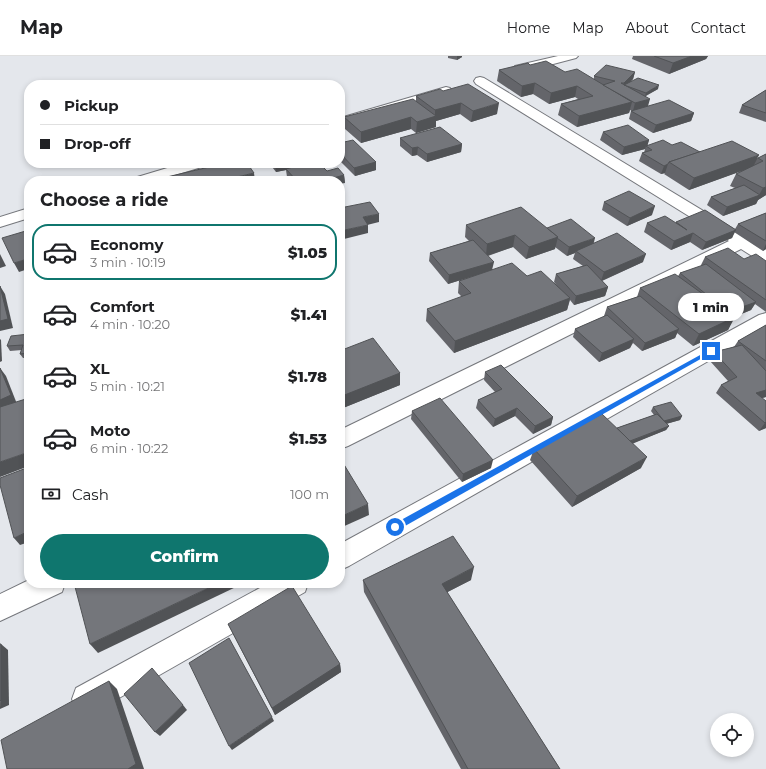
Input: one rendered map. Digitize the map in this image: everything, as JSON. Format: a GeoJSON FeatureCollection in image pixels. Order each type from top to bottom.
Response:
{"type":"FeatureCollection","features":[{"type":"Feature","properties":{"kind":"street"},"geometry":{"type":"LineString","coordinates":[[507,73],[572,56]]}},
{"type":"Feature","properties":{"kind":"street"},"geometry":{"type":"LineString","coordinates":[[345,121],[487,79],[766,257]]}},
{"type":"Feature","properties":{"kind":"street"},"geometry":{"type":"LineString","coordinates":[[156,176],[183,168]]}},
{"type":"Feature","properties":{"kind":"street"},"geometry":{"type":"LineString","coordinates":[[0,222],[24,215]]}},
{"type":"Feature","properties":{"kind":"street"},"geometry":{"type":"LineString","coordinates":[[345,438],[741,242]]}},
{"type":"Feature","properties":{"kind":"street"},"geometry":{"type":"LineString","coordinates":[[345,555],[766,320]]}},
{"type":"Feature","properties":{"kind":"street"},"geometry":{"type":"LineString","coordinates":[[0,608],[42,588]]}},
{"type":"Feature","properties":{"kind":"street"},"geometry":{"type":"LineString","coordinates":[[62,713],[286,588]]}},
{"type":"Feature","properties":{"kind":"building"},"geometry":{"type":"Polygon","coordinates":[[[654,56],[692,56],[673,63],[654,56]]]}},
{"type":"Feature","properties":{"kind":"building"},"geometry":{"type":"Polygon","coordinates":[[[546,61],[565,72],[577,69],[632,102],[579,116],[561,104],[593,96],[577,86],[551,93],[535,83],[522,86],[499,70],[528,63],[530,65],[546,61]]]}},
{"type":"Feature","properties":{"kind":"building"},"geometry":{"type":"Polygon","coordinates":[[[606,65],[635,72],[624,83],[621,83],[650,99],[635,103],[603,85],[615,81],[594,76],[606,65]]]}},
{"type":"Feature","properties":{"kind":"building"},"geometry":{"type":"Polygon","coordinates":[[[638,78],[659,85],[646,93],[624,85],[638,78]]]}},
{"type":"Feature","properties":{"kind":"building"},"geometry":{"type":"Polygon","coordinates":[[[468,84],[499,103],[473,111],[461,103],[435,110],[416,96],[440,89],[443,91],[468,84]]]}},
{"type":"Feature","properties":{"kind":"building"},"geometry":{"type":"Polygon","coordinates":[[[766,90],[766,113],[742,105],[766,90]]]}},
{"type":"Feature","properties":{"kind":"building"},"geometry":{"type":"Polygon","coordinates":[[[413,99],[436,116],[417,122],[411,117],[361,132],[345,117],[413,99]]]}},
{"type":"Feature","properties":{"kind":"building"},"geometry":{"type":"Polygon","coordinates":[[[669,100],[694,113],[656,125],[631,111],[669,100]]]}},
{"type":"Feature","properties":{"kind":"building"},"geometry":{"type":"Polygon","coordinates":[[[628,125],[649,140],[624,147],[603,132],[628,125]]]}},
{"type":"Feature","properties":{"kind":"building"},"geometry":{"type":"Polygon","coordinates":[[[440,127],[462,144],[427,154],[418,147],[412,148],[400,138],[440,127]]]}},
{"type":"Feature","properties":{"kind":"building"},"geometry":{"type":"Polygon","coordinates":[[[353,140],[376,162],[354,168],[345,158],[345,142],[353,140]]]}},
{"type":"Feature","properties":{"kind":"building"},"geometry":{"type":"Polygon","coordinates":[[[663,140],[672,145],[681,142],[700,152],[669,162],[664,166],[642,153],[652,150],[646,146],[663,140]]]}},
{"type":"Feature","properties":{"kind":"building"},"geometry":{"type":"Polygon","coordinates":[[[732,141],[759,155],[694,178],[669,162],[732,141]]]}},
{"type":"Feature","properties":{"kind":"building"},"geometry":{"type":"Polygon","coordinates":[[[766,154],[766,187],[763,188],[736,174],[763,161],[758,158],[766,154]]]}},
{"type":"Feature","properties":{"kind":"building"},"geometry":{"type":"Polygon","coordinates":[[[205,168],[250,168],[254,173],[241,176],[171,176],[205,168]]]}},
{"type":"Feature","properties":{"kind":"building"},"geometry":{"type":"Polygon","coordinates":[[[324,168],[327,171],[338,168],[344,175],[292,176],[286,169],[324,168]]]}},
{"type":"Feature","properties":{"kind":"building"},"geometry":{"type":"Polygon","coordinates":[[[744,185],[760,195],[727,207],[711,197],[744,185]]]}},
{"type":"Feature","properties":{"kind":"building"},"geometry":{"type":"Polygon","coordinates":[[[629,191],[655,206],[630,218],[604,202],[629,191]]]}},
{"type":"Feature","properties":{"kind":"building"},"geometry":{"type":"Polygon","coordinates":[[[370,202],[379,214],[363,217],[368,225],[345,230],[345,207],[370,202]]]}},
{"type":"Feature","properties":{"kind":"building"},"geometry":{"type":"Polygon","coordinates":[[[521,207],[558,237],[529,247],[515,235],[487,244],[466,225],[521,207]]]}},
{"type":"Feature","properties":{"kind":"building"},"geometry":{"type":"Polygon","coordinates":[[[705,210],[736,230],[706,242],[693,233],[674,241],[647,223],[665,216],[687,230],[676,222],[705,210]]]}},
{"type":"Feature","properties":{"kind":"building"},"geometry":{"type":"Polygon","coordinates":[[[766,213],[766,241],[738,224],[766,213]]]}},
{"type":"Feature","properties":{"kind":"building"},"geometry":{"type":"Polygon","coordinates":[[[571,219],[595,238],[569,247],[547,228],[571,219]]]}},
{"type":"Feature","properties":{"kind":"building"},"geometry":{"type":"Polygon","coordinates":[[[24,231],[24,260],[14,263],[2,238],[24,231]]]}},
{"type":"Feature","properties":{"kind":"building"},"geometry":{"type":"Polygon","coordinates":[[[617,233],[646,254],[604,272],[576,251],[617,233]]]}},
{"type":"Feature","properties":{"kind":"building"},"geometry":{"type":"Polygon","coordinates":[[[473,240],[494,262],[449,275],[430,253],[473,240]]]}},
{"type":"Feature","properties":{"kind":"building"},"geometry":{"type":"Polygon","coordinates":[[[728,248],[744,259],[756,254],[766,261],[766,300],[705,257],[728,248]]]}},
{"type":"Feature","properties":{"kind":"building"},"geometry":{"type":"Polygon","coordinates":[[[512,263],[527,276],[541,271],[570,298],[455,341],[427,309],[471,293],[459,281],[512,263]]]}},
{"type":"Feature","properties":{"kind":"building"},"geometry":{"type":"Polygon","coordinates":[[[706,264],[756,302],[728,312],[680,273],[706,264]]]}},
{"type":"Feature","properties":{"kind":"building"},"geometry":{"type":"Polygon","coordinates":[[[587,265],[608,287],[576,296],[556,274],[587,265]]]}},
{"type":"Feature","properties":{"kind":"building"},"geometry":{"type":"Polygon","coordinates":[[[675,274],[735,317],[699,334],[640,288],[675,274]]]}},
{"type":"Feature","properties":{"kind":"building"},"geometry":{"type":"Polygon","coordinates":[[[0,286],[8,319],[0,321],[0,286]]]}},
{"type":"Feature","properties":{"kind":"building"},"geometry":{"type":"Polygon","coordinates":[[[640,296],[679,329],[645,343],[607,307],[640,296]]]}},
{"type":"Feature","properties":{"kind":"building"},"geometry":{"type":"Polygon","coordinates":[[[607,315],[634,339],[602,353],[575,329],[607,315]]]}},
{"type":"Feature","properties":{"kind":"building"},"geometry":{"type":"Polygon","coordinates":[[[766,325],[766,361],[738,341],[766,325]]]}},
{"type":"Feature","properties":{"kind":"building"},"geometry":{"type":"Polygon","coordinates":[[[24,335],[24,354],[20,354],[23,345],[7,346],[11,336],[24,335]]]}},
{"type":"Feature","properties":{"kind":"building"},"geometry":{"type":"Polygon","coordinates":[[[373,338],[400,373],[345,395],[345,349],[373,338]]]}},
{"type":"Feature","properties":{"kind":"building"},"geometry":{"type":"Polygon","coordinates":[[[742,345],[766,371],[766,390],[756,393],[766,401],[765,423],[721,385],[737,377],[714,352],[742,345]]]}},
{"type":"Feature","properties":{"kind":"building"},"geometry":{"type":"Polygon","coordinates":[[[501,365],[553,417],[535,426],[517,408],[495,419],[478,400],[502,389],[485,372],[501,365]]]}},
{"type":"Feature","properties":{"kind":"building"},"geometry":{"type":"Polygon","coordinates":[[[0,368],[11,395],[0,400],[0,368]]]}},
{"type":"Feature","properties":{"kind":"building"},"geometry":{"type":"Polygon","coordinates":[[[440,398],[493,460],[463,474],[412,411],[440,398]]]}},
{"type":"Feature","properties":{"kind":"building"},"geometry":{"type":"Polygon","coordinates":[[[24,400],[24,454],[0,462],[0,407],[24,400]]]}},
{"type":"Feature","properties":{"kind":"building"},"geometry":{"type":"Polygon","coordinates":[[[671,402],[682,416],[664,421],[653,407],[671,402]]]}},
{"type":"Feature","properties":{"kind":"building"},"geometry":{"type":"Polygon","coordinates":[[[602,414],[647,457],[577,496],[534,449],[602,414]]]}},
{"type":"Feature","properties":{"kind":"building"},"geometry":{"type":"Polygon","coordinates":[[[657,414],[669,426],[630,441],[617,428],[657,414]]]}},
{"type":"Feature","properties":{"kind":"building"},"geometry":{"type":"Polygon","coordinates":[[[345,466],[368,504],[345,515],[345,466]]]}},
{"type":"Feature","properties":{"kind":"building"},"geometry":{"type":"Polygon","coordinates":[[[24,469],[24,533],[14,538],[0,485],[0,478],[24,469]]]}},
{"type":"Feature","properties":{"kind":"building"},"geometry":{"type":"Polygon","coordinates":[[[453,536],[474,567],[442,584],[560,769],[468,769],[363,580],[453,536]]]}},
{"type":"Feature","properties":{"kind":"building"},"geometry":{"type":"Polygon","coordinates":[[[75,588],[208,588],[90,644],[75,588]]]}},
{"type":"Feature","properties":{"kind":"building"},"geometry":{"type":"Polygon","coordinates":[[[289,588],[293,588],[340,664],[272,708],[228,624],[289,588]]]}},
{"type":"Feature","properties":{"kind":"building"},"geometry":{"type":"Polygon","coordinates":[[[229,638],[272,717],[229,746],[189,663],[229,638]]]}},
{"type":"Feature","properties":{"kind":"building"},"geometry":{"type":"Polygon","coordinates":[[[0,644],[1,700],[0,701],[0,644]]]}},
{"type":"Feature","properties":{"kind":"building"},"geometry":{"type":"Polygon","coordinates":[[[152,668],[183,705],[155,732],[124,694],[152,668]]]}},
{"type":"Feature","properties":{"kind":"building"},"geometry":{"type":"Polygon","coordinates":[[[109,681],[136,764],[128,769],[7,769],[1,740],[109,681]]]}},
{"type":"Feature","properties":{"kind":"route"},"geometry":{"type":"LineString","coordinates":[[395,527],[711,351]]}}]}
